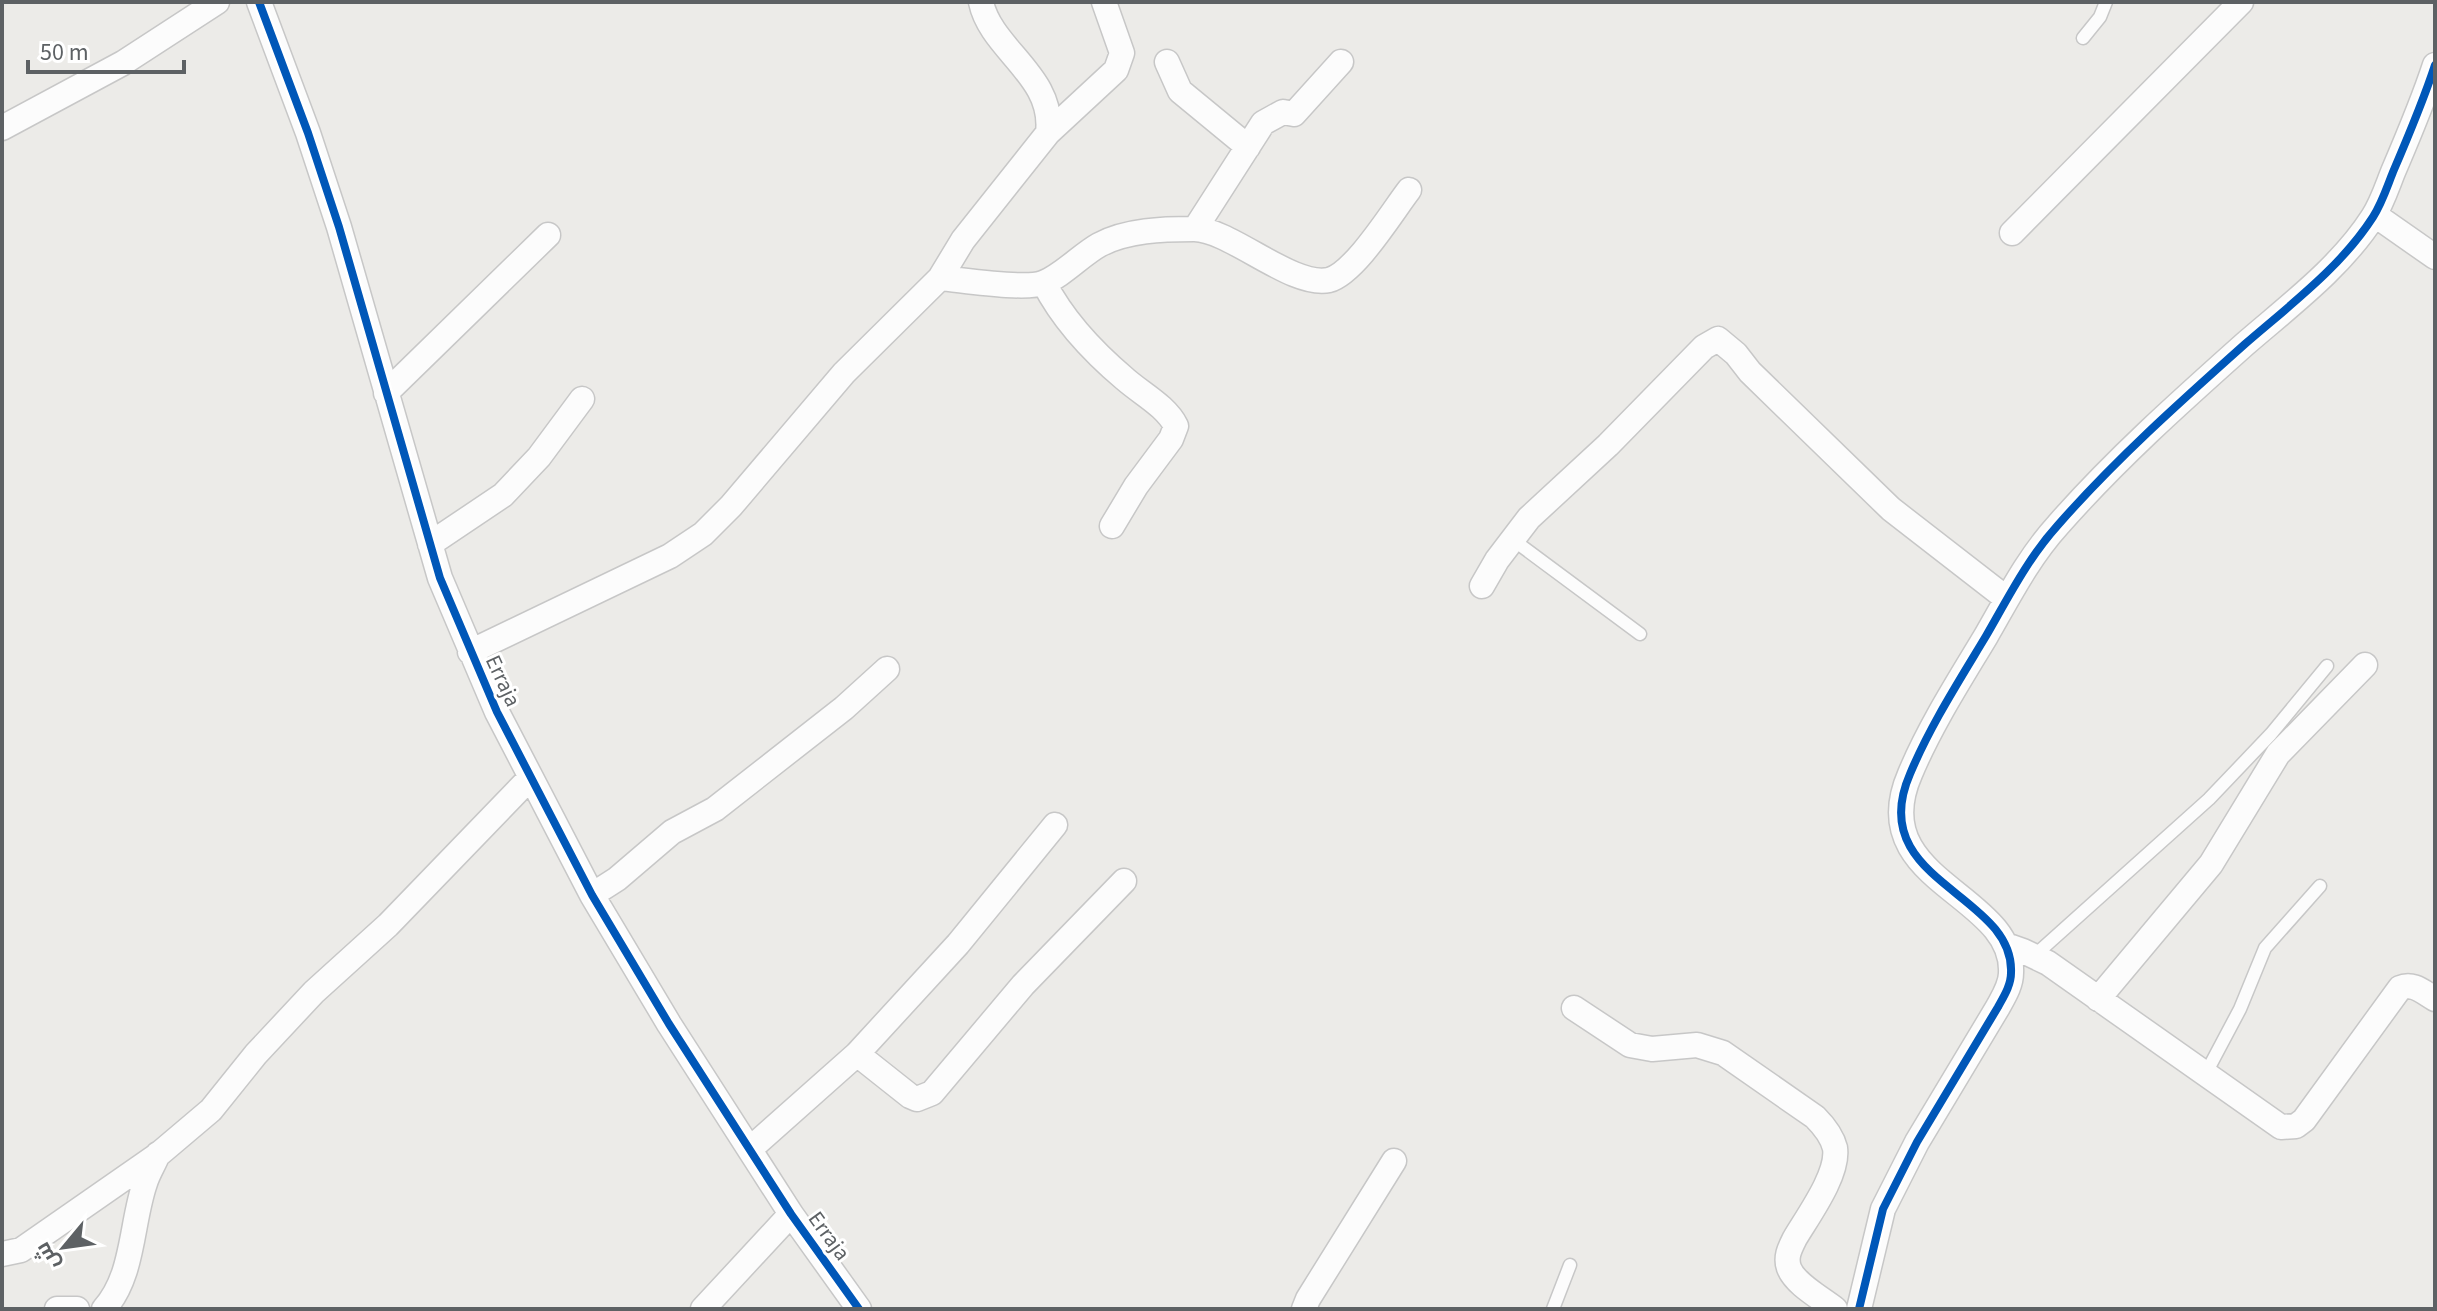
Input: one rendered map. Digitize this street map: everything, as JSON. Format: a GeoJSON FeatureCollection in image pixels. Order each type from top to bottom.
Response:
{"type":"FeatureCollection","features":[{"type":"Feature","properties":{"kind":"street"},"geometry":{"type":"LineString","coordinates":[[2,128],[123,63],[217,2]]}},
{"type":"Feature","properties":{"kind":"street","name":"Erraja"},"geometry":{"type":"LineString","coordinates":[[259,2],[317,160],[440,578],[470,652],[530,778],[592,895],[669,1024],[791,1214],[859,1309]]}},
{"type":"Feature","properties":{"kind":"street"},"geometry":{"type":"LineString","coordinates":[[981,2],[985,19],[993,33],[1017,56],[1039,92],[1047,111],[1048,133]]}},
{"type":"Feature","properties":{"kind":"street"},"geometry":{"type":"LineString","coordinates":[[470,652],[670,556],[703,534],[751,483],[844,373],[940,278],[979,218],[1048,133],[1116,70],[1122,53],[1104,2]]}},
{"type":"Feature","properties":{"kind":"street"},"geometry":{"type":"LineString","coordinates":[[2012,233],[2241,2]]}},
{"type":"Feature","properties":{"kind":"street"},"geometry":{"type":"LineString","coordinates":[[1167,62],[1180,91],[1248,147]]}},
{"type":"Feature","properties":{"kind":"street"},"geometry":{"type":"LineString","coordinates":[[1195,229],[1263,123],[1283,112],[1294,114],[1341,62]]}},
{"type":"Feature","properties":{"kind":"street"},"geometry":{"type":"LineString","coordinates":[[2435,65],[2421,107],[2375,215],[2351,247],[2310,288],[2173,409],[2068,513],[2038,548],[1962,676],[1909,776],[1901,820],[1911,849],[1929,871],[1981,916],[2006,945],[2034,956],[2281,1127],[2296,1126],[2304,1120],[2400,988],[2407,985],[2414,987],[2435,999]]}},
{"type":"Feature","properties":{"kind":"street"},"geometry":{"type":"LineString","coordinates":[[940,278],[1006,284],[1044,283],[1099,245],[1116,237],[1195,229],[1210,231],[1249,253],[1298,274],[1326,281],[1337,277],[1356,259],[1409,190]]}},
{"type":"Feature","properties":{"kind":"street"},"geometry":{"type":"LineString","coordinates":[[2375,215],[2435,257]]}},
{"type":"Feature","properties":{"kind":"street"},"geometry":{"type":"LineString","coordinates":[[386,393],[548,235]]}},
{"type":"Feature","properties":{"kind":"street"},"geometry":{"type":"LineString","coordinates":[[1044,283],[1054,302],[1088,343],[1123,378],[1167,413],[1176,426],[1171,439],[1136,486],[1112,526]]}},
{"type":"Feature","properties":{"kind":"street"},"geometry":{"type":"LineString","coordinates":[[1482,586],[1529,518],[1608,445],[1704,347],[1718,339],[1891,509],[2007,599]]}},
{"type":"Feature","properties":{"kind":"street"},"geometry":{"type":"LineString","coordinates":[[430,544],[503,495],[539,457],[582,399]]}},
{"type":"Feature","properties":{"kind":"street"},"geometry":{"type":"LineString","coordinates":[[2098,999],[2211,864],[2278,754],[2365,665]]}},
{"type":"Feature","properties":{"kind":"street"},"geometry":{"type":"LineString","coordinates":[[592,895],[623,874],[672,832],[715,809],[844,708],[887,669]]}},
{"type":"Feature","properties":{"kind":"street"},"geometry":{"type":"LineString","coordinates":[[2,1254],[21,1250],[159,1154],[211,1110],[256,1054],[304,1002],[388,925],[530,778]]}},
{"type":"Feature","properties":{"kind":"street"},"geometry":{"type":"LineString","coordinates":[[750,1149],[857,1054],[958,944],[1055,825]]}},
{"type":"Feature","properties":{"kind":"street"},"geometry":{"type":"LineString","coordinates":[[857,1054],[910,1096],[917,1099],[932,1093],[1023,985],[1124,881]]}},
{"type":"Feature","properties":{"kind":"street"},"geometry":{"type":"LineString","coordinates":[[1859,1309],[1883,1209],[1917,1142],[2007,991],[2011,972],[2006,945]]}},
{"type":"Feature","properties":{"kind":"street"},"geometry":{"type":"LineString","coordinates":[[1574,1008],[1630,1045],[1652,1049],[1697,1045],[1723,1053],[1815,1117],[1824,1127],[1831,1138],[1835,1158],[1826,1183],[1788,1252],[1787,1261],[1797,1279],[1835,1309]]}},
{"type":"Feature","properties":{"kind":"street"},"geometry":{"type":"LineString","coordinates":[[104,1309],[121,1279],[145,1181],[159,1154]]}},
{"type":"Feature","properties":{"kind":"street"},"geometry":{"type":"LineString","coordinates":[[1304,1309],[1394,1161]]}},
{"type":"Feature","properties":{"kind":"street"},"geometry":{"type":"LineString","coordinates":[[703,1309],[791,1214]]}},
{"type":"Feature","properties":{"kind":"street"},"geometry":{"type":"LineString","coordinates":[[57,1309],[77,1309]]}},
{"type":"Feature","properties":{"kind":"lane"},"geometry":{"type":"LineString","coordinates":[[2083,38],[2100,17],[2106,2]]}},
{"type":"Feature","properties":{"kind":"lane"},"geometry":{"type":"LineString","coordinates":[[1512,539],[1640,634]]}},
{"type":"Feature","properties":{"kind":"lane"},"geometry":{"type":"LineString","coordinates":[[2034,956],[2209,799],[2271,734],[2327,666]]}},
{"type":"Feature","properties":{"kind":"lane"},"geometry":{"type":"LineString","coordinates":[[2205,1075],[2240,1009],[2265,948],[2320,886]]}},
{"type":"Feature","properties":{"kind":"lane"},"geometry":{"type":"LineString","coordinates":[[1553,1309],[1570,1265]]}},
{"type":"Feature","properties":{"kind":"cycle path"},"geometry":{"type":"LineString","coordinates":[[259,2],[339,227],[440,578],[497,712],[592,895],[669,1024],[791,1214],[859,1309]]}},
{"type":"Feature","properties":{"kind":"cycle path"},"geometry":{"type":"LineString","coordinates":[[1859,1309],[1883,1209],[1917,1142],[2000,1003],[2011,977],[2006,946],[1990,923],[1922,863],[1907,839],[1901,810],[1918,756],[1945,704],[2047,538],[2125,454],[2314,285],[2360,235],[2382,201],[2435,65]]}}]}
